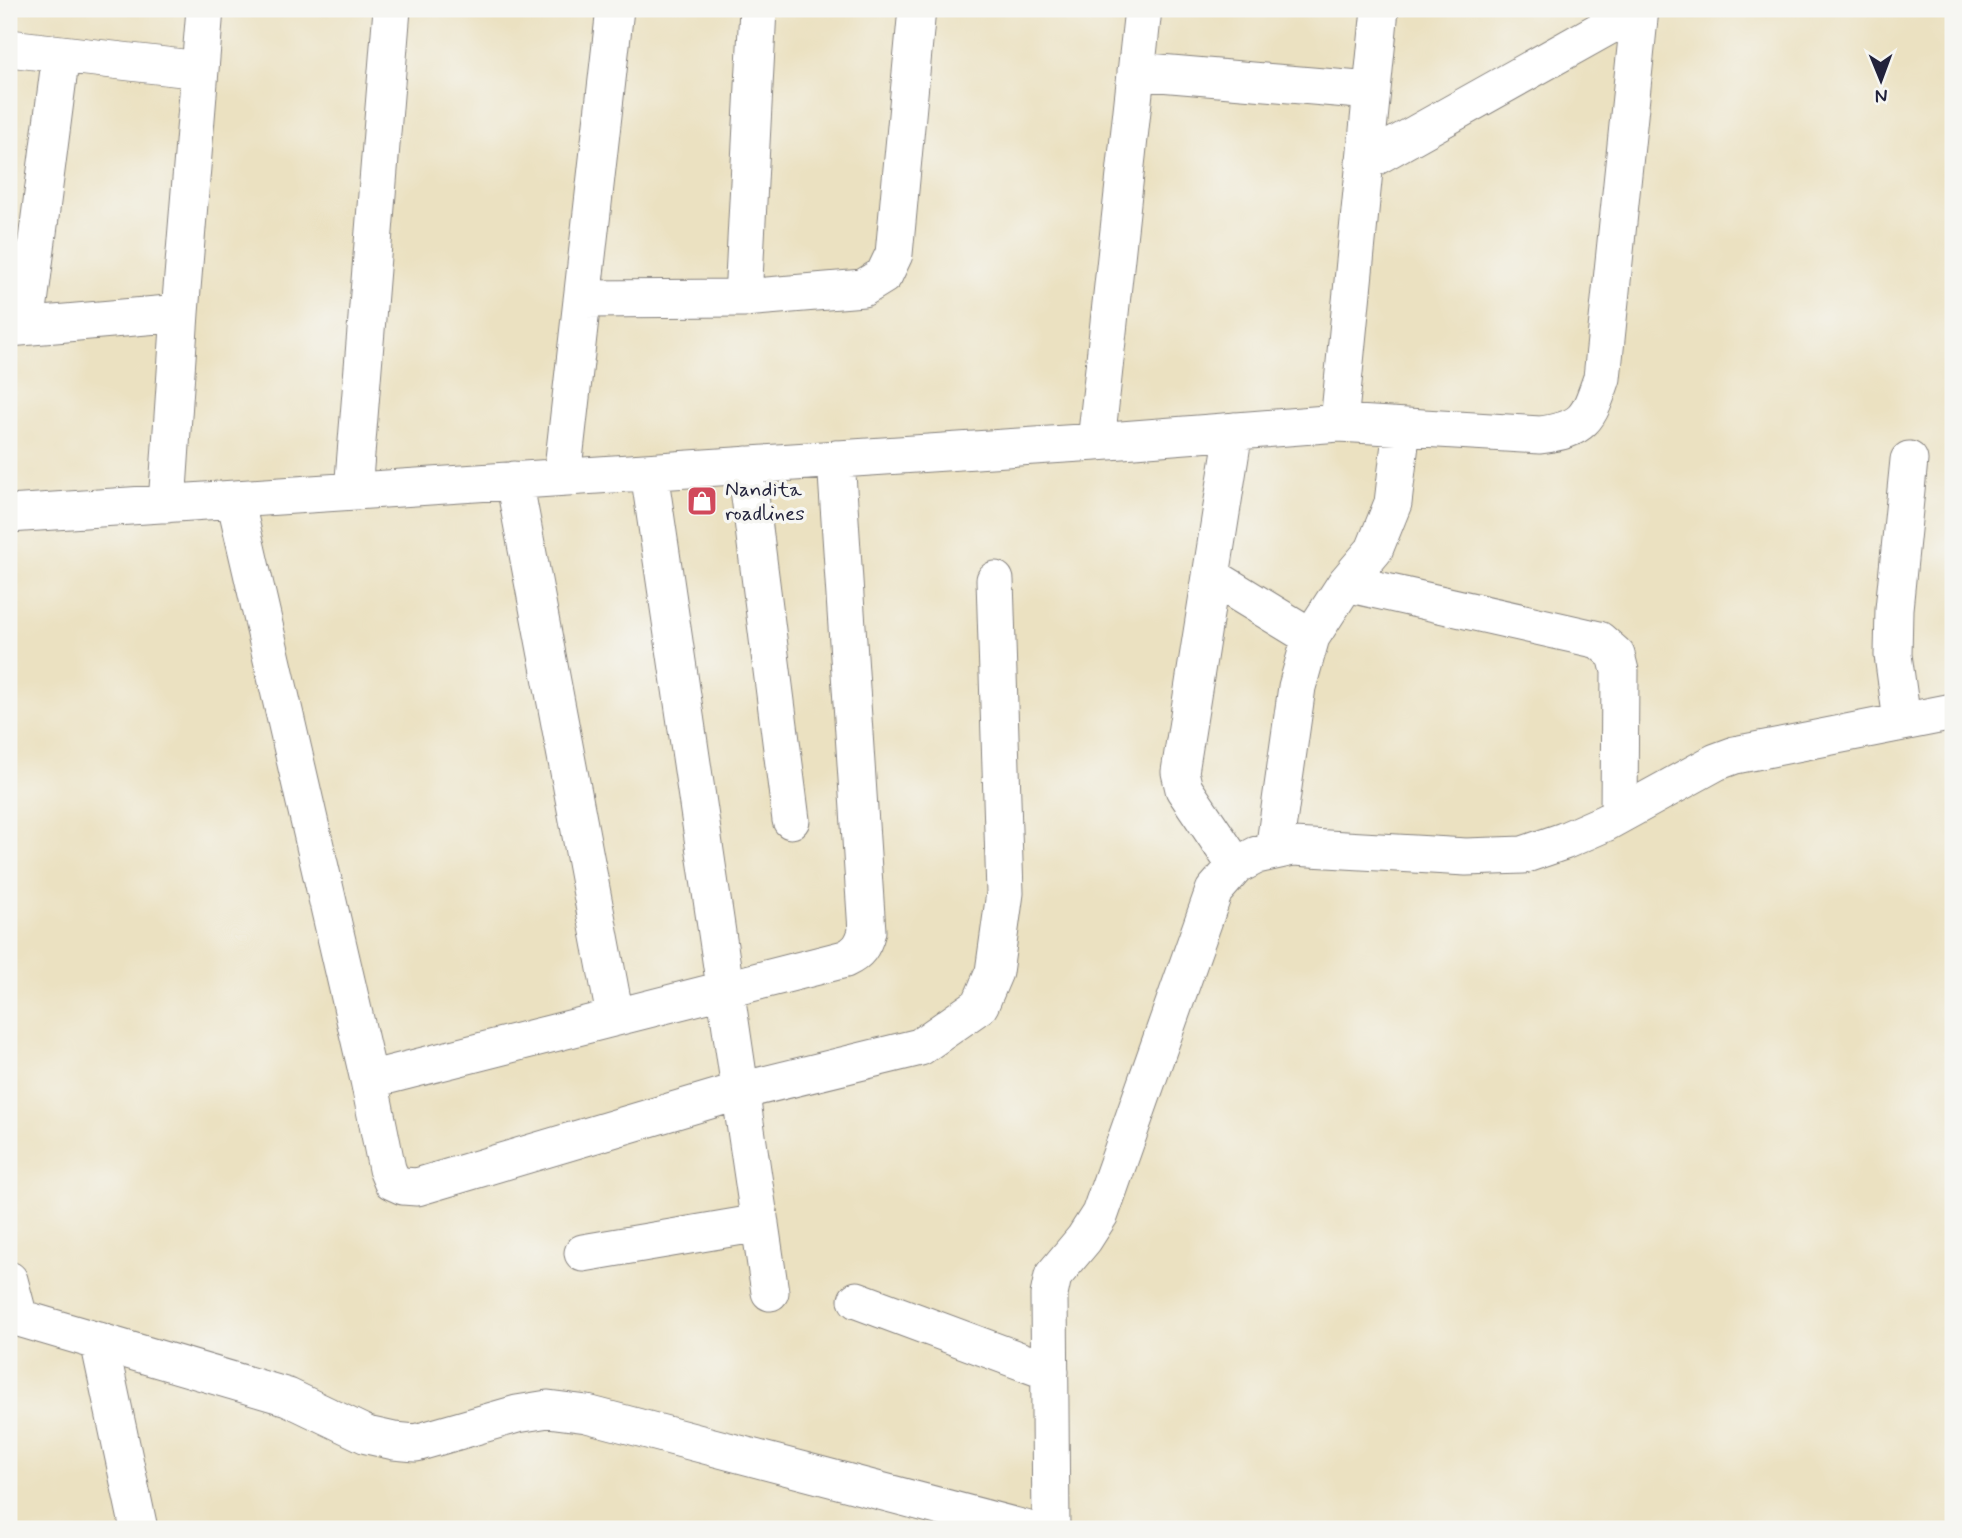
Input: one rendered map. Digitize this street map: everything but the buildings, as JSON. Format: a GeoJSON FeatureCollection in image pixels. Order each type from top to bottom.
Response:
{"type":"FeatureCollection","features":[{"type":"Feature","properties":{"kind":"street"},"geometry":{"type":"LineString","coordinates":[[167,504],[205,9]]}},
{"type":"Feature","properties":{"kind":"street"},"geometry":{"type":"LineString","coordinates":[[353,491],[392,9]]}},
{"type":"Feature","properties":{"kind":"street"},"geometry":{"type":"LineString","coordinates":[[562,477],[615,9]]}},
{"type":"Feature","properties":{"kind":"street"},"geometry":{"type":"LineString","coordinates":[[743,298],[758,9]]}},
{"type":"Feature","properties":{"kind":"street"},"geometry":{"type":"LineString","coordinates":[[582,299],[743,298],[863,288],[884,275],[894,254],[917,9]]}},
{"type":"Feature","properties":{"kind":"street"},"geometry":{"type":"LineString","coordinates":[[1096,442],[1143,9]]}},
{"type":"Feature","properties":{"kind":"street"},"geometry":{"type":"LineString","coordinates":[[1339,423],[1380,9]]}},
{"type":"Feature","properties":{"kind":"street"},"geometry":{"type":"LineString","coordinates":[[1364,163],[1640,9]]}},
{"type":"Feature","properties":{"kind":"street"},"geometry":{"type":"LineString","coordinates":[[9,514],[1096,442],[1339,423],[1540,435],[1566,432],[1590,415],[1602,379],[1640,9]]}},
{"type":"Feature","properties":{"kind":"street"},"geometry":{"type":"LineString","coordinates":[[9,48],[200,70]]}},
{"type":"Feature","properties":{"kind":"street"},"geometry":{"type":"LineString","coordinates":[[61,54],[18,327],[180,313]]}},
{"type":"Feature","properties":{"kind":"street"},"geometry":{"type":"LineString","coordinates":[[1136,71],[1371,92]]}},
{"type":"Feature","properties":{"kind":"street"},"geometry":{"type":"LineString","coordinates":[[1274,851],[1297,687],[1311,637],[1346,583],[1374,550],[1393,503],[1402,427]]}},
{"type":"Feature","properties":{"kind":"street"},"geometry":{"type":"LineString","coordinates":[[1234,431],[1180,772],[1184,789],[1236,866]]}},
{"type":"Feature","properties":{"kind":"street"},"geometry":{"type":"LineString","coordinates":[[369,1080],[725,988],[845,960],[855,955],[863,944],[867,931],[836,459]]}},
{"type":"Feature","properties":{"kind":"street"},"geometry":{"type":"LineString","coordinates":[[1902,722],[1893,655],[1894,609],[1909,460]]}},
{"type":"Feature","properties":{"kind":"street"},"geometry":{"type":"LineString","coordinates":[[746,465],[791,820]]}},
{"type":"Feature","properties":{"kind":"street"},"geometry":{"type":"LineString","coordinates":[[649,472],[770,1292]]}},
{"type":"Feature","properties":{"kind":"street"},"geometry":{"type":"LineString","coordinates":[[514,480],[615,1016]]}},
{"type":"Feature","properties":{"kind":"street"},"geometry":{"type":"LineString","coordinates":[[235,499],[369,1080],[387,1169],[393,1181],[404,1186],[417,1187],[740,1091],[920,1047],[980,1005],[994,972],[1005,892],[995,580]]}},
{"type":"Feature","properties":{"kind":"street"},"geometry":{"type":"LineString","coordinates":[[1211,576],[1311,637]]}},
{"type":"Feature","properties":{"kind":"street"},"geometry":{"type":"LineString","coordinates":[[1346,583],[1599,640],[1616,655],[1620,671],[1619,814]]}},
{"type":"Feature","properties":{"kind":"street"},"geometry":{"type":"LineString","coordinates":[[1051,1529],[1049,1295],[1053,1276],[1084,1240],[1100,1214],[1214,891],[1236,866],[1257,855],[1293,847],[1466,857],[1523,855],[1564,841],[1725,758],[1953,712]]}},
{"type":"Feature","properties":{"kind":"street"},"geometry":{"type":"LineString","coordinates":[[583,1253],[760,1223]]}},
{"type":"Feature","properties":{"kind":"street"},"geometry":{"type":"LineString","coordinates":[[9,1280],[14,1316],[288,1397],[367,1435],[416,1443],[517,1414],[548,1409],[587,1414],[1025,1529]]}},
{"type":"Feature","properties":{"kind":"street"},"geometry":{"type":"LineString","coordinates":[[857,1300],[1050,1372]]}},
{"type":"Feature","properties":{"kind":"street"},"geometry":{"type":"LineString","coordinates":[[99,1341],[139,1529]]}},
{"type":"Feature","properties":{"kind":"place","name":"Nandita roadlines"},"geometry":{"type":"Point","coordinates":[702,501]}}]}
